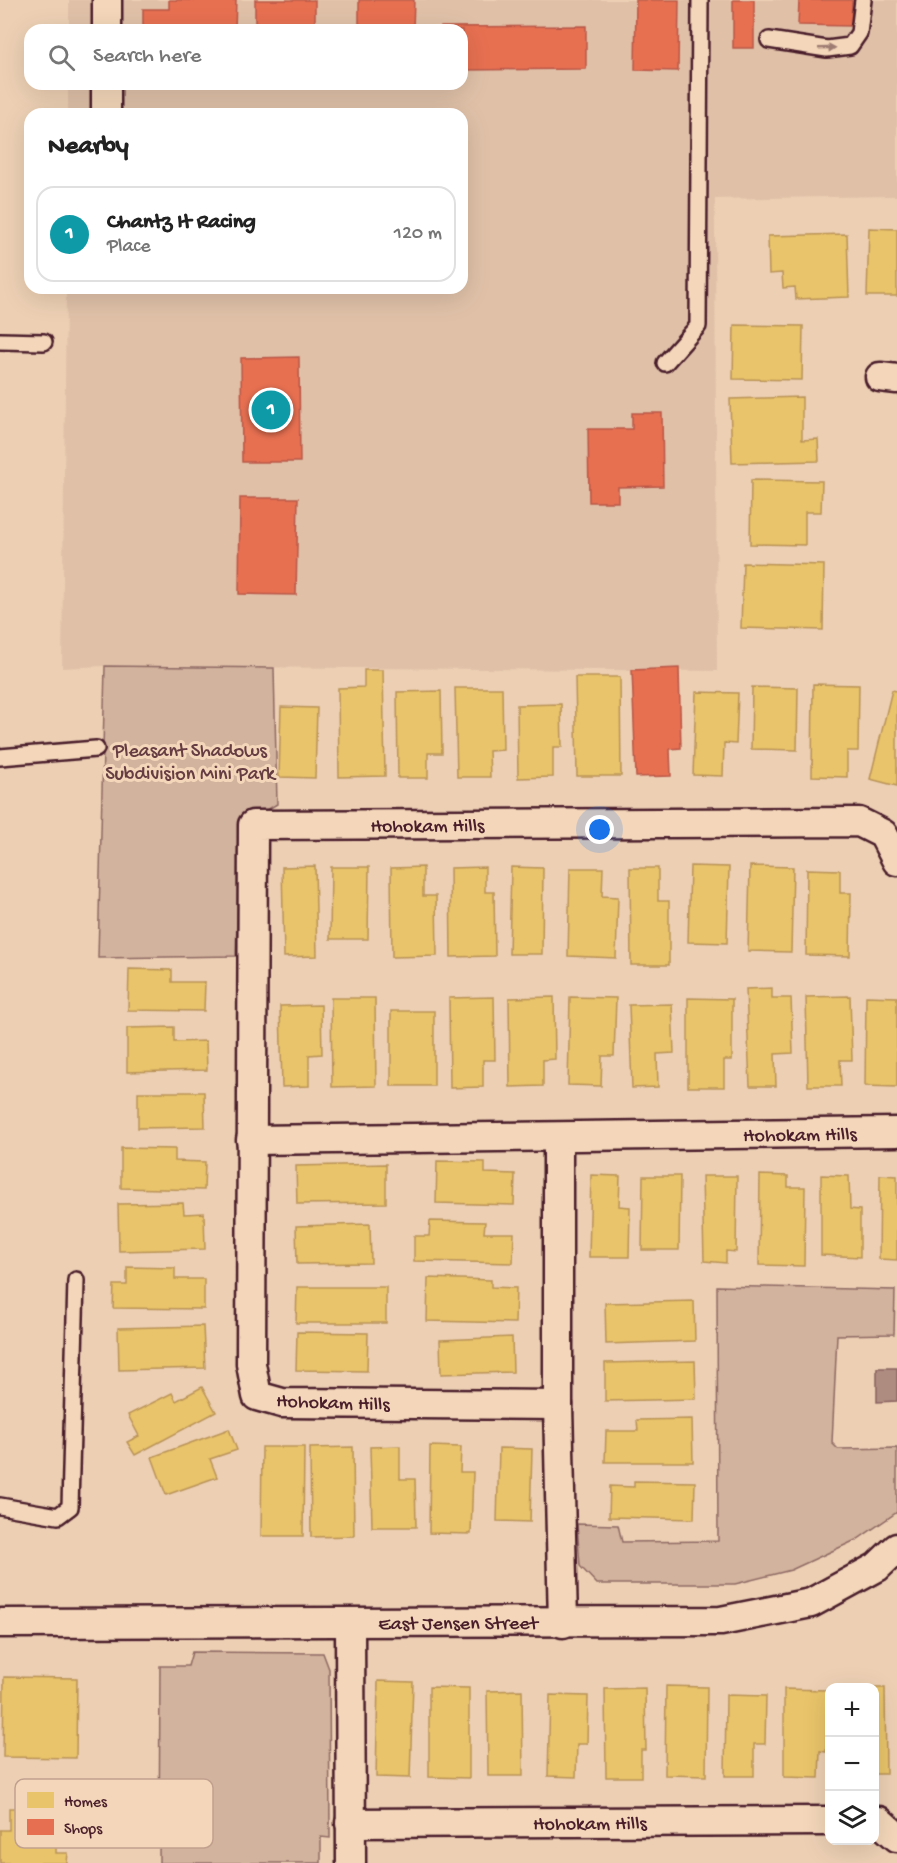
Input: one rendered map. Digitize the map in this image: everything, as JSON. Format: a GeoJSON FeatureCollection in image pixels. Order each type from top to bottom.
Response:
{"type":"FeatureCollection","features":[{"type":"Feature","properties":{"kind":"street"},"geometry":{"type":"LineString","coordinates":[[107,24],[108,0]]}},
{"type":"Feature","properties":{"kind":"street"},"geometry":{"type":"LineString","coordinates":[[106,90],[106,108]]}},
{"type":"Feature","properties":{"kind":"street","name":"Hohokam Hills"},"geometry":{"type":"LineString","coordinates":[[558,1405],[282,1403],[257,1396],[251,1364],[253,825],[859,822],[883,834],[897,861]]}},
{"type":"Feature","properties":{"kind":"street","name":"Hohokam Hills"},"geometry":{"type":"LineString","coordinates":[[251,1140],[558,1138],[897,1132]]}},
{"type":"Feature","properties":{"kind":"street"},"geometry":{"type":"LineString","coordinates":[[558,1138],[558,1405],[563,1623]]}},
{"type":"Feature","properties":{"kind":"street","name":"East Jensen Street"},"geometry":{"type":"LineString","coordinates":[[0,1623],[721,1621],[811,1603],[877,1567],[897,1548]]}},
{"type":"Feature","properties":{"kind":"street"},"geometry":{"type":"LineString","coordinates":[[350,1623],[351,1863]]}},
{"type":"Feature","properties":{"kind":"street","name":"Hohokam Hills"},"geometry":{"type":"LineString","coordinates":[[350,1823],[825,1821]]}},
{"type":"Feature","properties":{"kind":"street"},"geometry":{"type":"LineString","coordinates":[[879,1821],[897,1837]]}},
{"type":"Feature","properties":{"kind":"lane"},"geometry":{"type":"LineString","coordinates":[[665,363],[698,326],[700,0]]}},
{"type":"Feature","properties":{"kind":"lane"},"geometry":{"type":"LineString","coordinates":[[769,40],[827,49],[850,45],[859,33],[863,0]]}},
{"type":"Feature","properties":{"kind":"lane"},"geometry":{"type":"LineString","coordinates":[[0,341],[44,342]]}},
{"type":"Feature","properties":{"kind":"lane"},"geometry":{"type":"LineString","coordinates":[[0,757],[96,749]]}},
{"type":"Feature","properties":{"kind":"lane"},"geometry":{"type":"LineString","coordinates":[[0,1506],[58,1516],[70,1507],[75,1401],[76,1280]]}},
{"type":"Feature","properties":{"kind":"shaded area"},"geometry":{"type":"Polygon","coordinates":[[[69,0],[897,0],[897,196],[715,199],[717,671],[105,666],[62,668],[66,294],[468,294],[468,108],[68,108],[68,90],[468,90],[468,24],[69,24],[69,0]]]}},
{"type":"Feature","properties":{"kind":"shaded area"},"geometry":{"type":"Polygon","coordinates":[[[877,1368],[897,1368],[897,1401],[877,1402],[877,1368]]]}},
{"type":"Feature","properties":{"kind":"green space","name":"Pleasant Shadows Subdivision Mini Park"},"geometry":{"type":"Polygon","coordinates":[[[105,666],[274,668],[277,804],[255,817],[239,837],[236,956],[98,958],[105,666]]]}},
{"type":"Feature","properties":{"kind":"green space"},"geometry":{"type":"Polygon","coordinates":[[[717,1286],[895,1290],[894,1334],[837,1335],[832,1443],[838,1449],[897,1448],[897,1512],[858,1539],[791,1570],[735,1584],[597,1584],[580,1566],[577,1524],[618,1525],[622,1542],[718,1541],[717,1286]]]}},
{"type":"Feature","properties":{"kind":"green space"},"geometry":{"type":"Polygon","coordinates":[[[192,1652],[323,1653],[329,1669],[330,1838],[321,1837],[321,1863],[159,1863],[159,1848],[213,1848],[213,1779],[159,1779],[160,1666],[188,1666],[192,1652]]]}},
{"type":"Feature","properties":{"kind":"building: Homes"},"geometry":{"type":"Polygon","coordinates":[[[869,228],[897,229],[897,296],[867,296],[869,228]]]}},
{"type":"Feature","properties":{"kind":"building: Homes"},"geometry":{"type":"Polygon","coordinates":[[[847,234],[849,297],[796,299],[795,287],[783,288],[782,273],[769,274],[768,236],[847,234]]]}},
{"type":"Feature","properties":{"kind":"building: Homes"},"geometry":{"type":"Polygon","coordinates":[[[734,325],[803,326],[802,380],[733,379],[734,325]]]}},
{"type":"Feature","properties":{"kind":"building: Homes"},"geometry":{"type":"Polygon","coordinates":[[[802,397],[802,440],[818,439],[819,461],[732,463],[730,399],[802,397]]]}},
{"type":"Feature","properties":{"kind":"building: Homes"},"geometry":{"type":"Polygon","coordinates":[[[751,480],[822,481],[821,512],[805,512],[805,545],[750,544],[751,480]]]}},
{"type":"Feature","properties":{"kind":"building: Homes"},"geometry":{"type":"Polygon","coordinates":[[[743,563],[824,565],[823,630],[741,628],[743,563]]]}},
{"type":"Feature","properties":{"kind":"building: Homes"},"geometry":{"type":"Polygon","coordinates":[[[364,670],[383,670],[385,776],[339,777],[338,688],[364,687],[364,670]]]}},
{"type":"Feature","properties":{"kind":"building: Homes"},"geometry":{"type":"Polygon","coordinates":[[[575,677],[620,677],[621,776],[577,776],[575,677]]]}},
{"type":"Feature","properties":{"kind":"building: Homes"},"geometry":{"type":"Polygon","coordinates":[[[813,684],[859,685],[858,751],[847,751],[847,777],[812,776],[813,684]]]}},
{"type":"Feature","properties":{"kind":"building: Homes"},"geometry":{"type":"Polygon","coordinates":[[[752,687],[798,688],[797,750],[751,749],[752,687]]]}},
{"type":"Feature","properties":{"kind":"building: Homes"},"geometry":{"type":"Polygon","coordinates":[[[455,688],[502,688],[503,750],[489,751],[490,777],[457,777],[455,688]]]}},
{"type":"Feature","properties":{"kind":"building: Homes"},"geometry":{"type":"Polygon","coordinates":[[[892,690],[897,691],[897,786],[870,779],[892,690]]]}},
{"type":"Feature","properties":{"kind":"building: Homes"},"geometry":{"type":"Polygon","coordinates":[[[441,691],[442,753],[428,753],[428,778],[398,778],[397,692],[441,691]]]}},
{"type":"Feature","properties":{"kind":"building: Homes"},"geometry":{"type":"Polygon","coordinates":[[[696,692],[738,693],[736,744],[724,743],[723,776],[693,775],[696,692]]]}},
{"type":"Feature","properties":{"kind":"building: Homes"},"geometry":{"type":"Polygon","coordinates":[[[561,704],[562,747],[553,747],[553,777],[518,778],[517,705],[561,704]]]}},
{"type":"Feature","properties":{"kind":"building: Homes"},"geometry":{"type":"Polygon","coordinates":[[[281,707],[317,708],[315,778],[279,777],[281,707]]]}},
{"type":"Feature","properties":{"kind":"building: Homes"},"geometry":{"type":"Polygon","coordinates":[[[315,866],[317,956],[284,957],[282,867],[315,866]]]}},
{"type":"Feature","properties":{"kind":"building: Homes"},"geometry":{"type":"Polygon","coordinates":[[[690,866],[729,867],[727,943],[688,942],[690,866]]]}},
{"type":"Feature","properties":{"kind":"building: Homes"},"geometry":{"type":"Polygon","coordinates":[[[750,866],[793,867],[791,952],[748,951],[750,866]]]}},
{"type":"Feature","properties":{"kind":"building: Homes"},"geometry":{"type":"Polygon","coordinates":[[[331,867],[369,867],[368,939],[330,939],[331,867]]]}},
{"type":"Feature","properties":{"kind":"building: Homes"},"geometry":{"type":"Polygon","coordinates":[[[423,867],[423,896],[436,896],[437,956],[392,957],[391,868],[423,867]]]}},
{"type":"Feature","properties":{"kind":"building: Homes"},"geometry":{"type":"Polygon","coordinates":[[[485,867],[485,892],[494,892],[495,956],[451,957],[450,868],[485,867]]]}},
{"type":"Feature","properties":{"kind":"building: Homes"},"geometry":{"type":"Polygon","coordinates":[[[511,867],[543,868],[542,954],[509,954],[511,867]]]}},
{"type":"Feature","properties":{"kind":"building: Homes"},"geometry":{"type":"Polygon","coordinates":[[[570,868],[603,868],[602,896],[618,897],[616,958],[568,956],[570,868]]]}},
{"type":"Feature","properties":{"kind":"building: Homes"},"geometry":{"type":"Polygon","coordinates":[[[630,868],[658,868],[658,901],[669,901],[669,965],[631,965],[630,868]]]}},
{"type":"Feature","properties":{"kind":"building: Homes"},"geometry":{"type":"Polygon","coordinates":[[[807,869],[840,870],[840,893],[851,893],[850,956],[806,955],[807,869]]]}},
{"type":"Feature","properties":{"kind":"building: Homes"},"geometry":{"type":"Polygon","coordinates":[[[129,969],[172,970],[172,982],[205,982],[204,1011],[128,1010],[129,969]]]}},
{"type":"Feature","properties":{"kind":"building: Homes"},"geometry":{"type":"Polygon","coordinates":[[[772,988],[772,998],[791,998],[793,1053],[775,1054],[776,1086],[750,1086],[746,989],[772,988]]]}},
{"type":"Feature","properties":{"kind":"building: Homes"},"geometry":{"type":"Polygon","coordinates":[[[850,996],[852,1060],[840,1060],[841,1086],[808,1086],[806,997],[850,996]]]}},
{"type":"Feature","properties":{"kind":"building: Homes"},"geometry":{"type":"Polygon","coordinates":[[[866,996],[897,997],[897,1087],[865,1086],[866,996]]]}},
{"type":"Feature","properties":{"kind":"building: Homes"},"geometry":{"type":"Polygon","coordinates":[[[494,997],[495,1060],[483,1060],[483,1087],[450,1088],[449,998],[494,997]]]}},
{"type":"Feature","properties":{"kind":"building: Homes"},"geometry":{"type":"Polygon","coordinates":[[[554,997],[555,1059],[543,1060],[543,1086],[510,1087],[509,998],[554,997]]]}},
{"type":"Feature","properties":{"kind":"building: Homes"},"geometry":{"type":"Polygon","coordinates":[[[570,997],[616,998],[614,1056],[602,1056],[601,1086],[568,1085],[570,997]]]}},
{"type":"Feature","properties":{"kind":"building: Homes"},"geometry":{"type":"Polygon","coordinates":[[[331,998],[375,998],[376,1086],[332,1087],[331,998]]]}},
{"type":"Feature","properties":{"kind":"building: Homes"},"geometry":{"type":"Polygon","coordinates":[[[688,998],[732,999],[732,1060],[724,1060],[724,1087],[688,1087],[688,998]]]}},
{"type":"Feature","properties":{"kind":"building: Homes"},"geometry":{"type":"Polygon","coordinates":[[[672,1004],[674,1053],[657,1054],[658,1087],[632,1088],[629,1005],[672,1004]]]}},
{"type":"Feature","properties":{"kind":"building: Homes"},"geometry":{"type":"Polygon","coordinates":[[[321,1005],[322,1054],[309,1055],[309,1086],[282,1087],[280,1006],[321,1005]]]}},
{"type":"Feature","properties":{"kind":"building: Homes"},"geometry":{"type":"Polygon","coordinates":[[[391,1011],[434,1011],[434,1086],[391,1086],[391,1011]]]}},
{"type":"Feature","properties":{"kind":"building: Homes"},"geometry":{"type":"Polygon","coordinates":[[[174,1027],[174,1042],[206,1041],[207,1070],[127,1072],[127,1028],[174,1027]]]}},
{"type":"Feature","properties":{"kind":"building: Homes"},"geometry":{"type":"Polygon","coordinates":[[[138,1092],[204,1092],[205,1127],[138,1128],[138,1092]]]}},
{"type":"Feature","properties":{"kind":"building: Homes"},"geometry":{"type":"Polygon","coordinates":[[[121,1148],[175,1149],[175,1161],[205,1162],[204,1190],[121,1188],[121,1148]]]}},
{"type":"Feature","properties":{"kind":"building: Homes"},"geometry":{"type":"Polygon","coordinates":[[[437,1161],[485,1162],[485,1173],[515,1174],[514,1205],[436,1203],[437,1161]]]}},
{"type":"Feature","properties":{"kind":"building: Homes"},"geometry":{"type":"Polygon","coordinates":[[[386,1164],[386,1203],[297,1204],[296,1166],[386,1164]]]}},
{"type":"Feature","properties":{"kind":"building: Homes"},"geometry":{"type":"Polygon","coordinates":[[[591,1175],[620,1176],[619,1206],[630,1207],[629,1257],[589,1257],[591,1175]]]}},
{"type":"Feature","properties":{"kind":"building: Homes"},"geometry":{"type":"Polygon","coordinates":[[[760,1175],[788,1176],[788,1187],[805,1187],[804,1266],[759,1265],[760,1175]]]}},
{"type":"Feature","properties":{"kind":"building: Homes"},"geometry":{"type":"Polygon","coordinates":[[[821,1175],[849,1176],[850,1209],[860,1210],[860,1257],[821,1255],[821,1175]]]}},
{"type":"Feature","properties":{"kind":"building: Homes"},"geometry":{"type":"Polygon","coordinates":[[[880,1175],[897,1176],[897,1260],[879,1259],[880,1175]]]}},
{"type":"Feature","properties":{"kind":"building: Homes"},"geometry":{"type":"Polygon","coordinates":[[[643,1176],[680,1176],[679,1250],[642,1250],[643,1176]]]}},
{"type":"Feature","properties":{"kind":"building: Homes"},"geometry":{"type":"Polygon","coordinates":[[[702,1176],[737,1176],[736,1252],[726,1251],[726,1263],[704,1261],[702,1176]]]}},
{"type":"Feature","properties":{"kind":"building: Homes"},"geometry":{"type":"Polygon","coordinates":[[[183,1203],[184,1214],[204,1213],[205,1249],[119,1251],[118,1204],[183,1203]]]}},
{"type":"Feature","properties":{"kind":"building: Homes"},"geometry":{"type":"Polygon","coordinates":[[[430,1221],[485,1222],[484,1233],[514,1233],[513,1263],[414,1261],[414,1236],[429,1236],[430,1221]]]}},
{"type":"Feature","properties":{"kind":"building: Homes"},"geometry":{"type":"Polygon","coordinates":[[[370,1224],[371,1263],[297,1264],[296,1226],[370,1224]]]}},
{"type":"Feature","properties":{"kind":"building: Homes"},"geometry":{"type":"Polygon","coordinates":[[[127,1267],[175,1268],[175,1279],[204,1279],[204,1309],[113,1308],[114,1285],[127,1285],[127,1267]]]}},
{"type":"Feature","properties":{"kind":"building: Homes"},"geometry":{"type":"Polygon","coordinates":[[[428,1278],[491,1280],[491,1287],[516,1288],[515,1323],[427,1321],[428,1278]]]}},
{"type":"Feature","properties":{"kind":"building: Homes"},"geometry":{"type":"Polygon","coordinates":[[[297,1287],[386,1287],[386,1323],[296,1323],[297,1287]]]}},
{"type":"Feature","properties":{"kind":"building: Homes"},"geometry":{"type":"Polygon","coordinates":[[[694,1301],[695,1341],[606,1344],[605,1303],[694,1301]]]}},
{"type":"Feature","properties":{"kind":"building: Homes"},"geometry":{"type":"Polygon","coordinates":[[[203,1326],[205,1368],[119,1370],[118,1328],[203,1326]]]}},
{"type":"Feature","properties":{"kind":"building: Homes"},"geometry":{"type":"Polygon","coordinates":[[[297,1332],[368,1333],[367,1371],[296,1370],[297,1332]]]}},
{"type":"Feature","properties":{"kind":"building: Homes"},"geometry":{"type":"Polygon","coordinates":[[[512,1337],[513,1372],[441,1374],[440,1340],[512,1337]]]}},
{"type":"Feature","properties":{"kind":"building: Homes"},"geometry":{"type":"Polygon","coordinates":[[[695,1361],[696,1399],[605,1401],[605,1363],[695,1361]]]}},
{"type":"Feature","properties":{"kind":"building: Homes"},"geometry":{"type":"Polygon","coordinates":[[[202,1387],[216,1412],[135,1455],[127,1442],[139,1436],[128,1415],[172,1393],[176,1401],[202,1387]]]}},
{"type":"Feature","properties":{"kind":"building: Homes"},"geometry":{"type":"Polygon","coordinates":[[[692,1419],[693,1462],[605,1462],[606,1431],[638,1431],[637,1420],[692,1419]]]}},
{"type":"Feature","properties":{"kind":"building: Homes"},"geometry":{"type":"Polygon","coordinates":[[[229,1429],[237,1450],[210,1459],[217,1477],[166,1495],[152,1457],[229,1429]]]}},
{"type":"Feature","properties":{"kind":"building: Homes"},"geometry":{"type":"Polygon","coordinates":[[[400,1446],[400,1479],[415,1479],[416,1527],[372,1527],[370,1447],[400,1446]]]}},
{"type":"Feature","properties":{"kind":"building: Homes"},"geometry":{"type":"Polygon","coordinates":[[[430,1446],[461,1447],[460,1472],[473,1472],[471,1534],[429,1533],[430,1446]]]}},
{"type":"Feature","properties":{"kind":"building: Homes"},"geometry":{"type":"Polygon","coordinates":[[[262,1447],[304,1447],[303,1536],[261,1536],[262,1447]]]}},
{"type":"Feature","properties":{"kind":"building: Homes"},"geometry":{"type":"Polygon","coordinates":[[[353,1447],[354,1536],[311,1537],[310,1448],[353,1447]]]}},
{"type":"Feature","properties":{"kind":"building: Homes"},"geometry":{"type":"Polygon","coordinates":[[[499,1448],[532,1449],[530,1522],[497,1521],[499,1448]]]}},
{"type":"Feature","properties":{"kind":"building: Homes"},"geometry":{"type":"Polygon","coordinates":[[[634,1481],[695,1482],[694,1519],[609,1517],[610,1486],[634,1487],[634,1481]]]}},
{"type":"Feature","properties":{"kind":"building: Homes"},"geometry":{"type":"Polygon","coordinates":[[[4,1677],[77,1678],[76,1758],[3,1757],[4,1677]]]}},
{"type":"Feature","properties":{"kind":"building: Homes"},"geometry":{"type":"Polygon","coordinates":[[[378,1681],[413,1682],[410,1778],[376,1777],[378,1681]]]}},
{"type":"Feature","properties":{"kind":"building: Homes"},"geometry":{"type":"Polygon","coordinates":[[[666,1686],[707,1687],[706,1776],[665,1775],[666,1686]]]}},
{"type":"Feature","properties":{"kind":"building: Homes"},"geometry":{"type":"Polygon","coordinates":[[[429,1687],[469,1688],[469,1778],[429,1777],[429,1687]]]}},
{"type":"Feature","properties":{"kind":"building: Homes"},"geometry":{"type":"Polygon","coordinates":[[[645,1688],[646,1750],[641,1750],[641,1777],[606,1777],[605,1689],[645,1688]]]}},
{"type":"Feature","properties":{"kind":"building: Homes"},"geometry":{"type":"Polygon","coordinates":[[[879,1688],[885,1688],[886,1774],[879,1774],[879,1688]]]}},
{"type":"Feature","properties":{"kind":"building: Homes"},"geometry":{"type":"Polygon","coordinates":[[[784,1689],[825,1690],[825,1752],[820,1751],[819,1778],[784,1777],[784,1689]]]}},
{"type":"Feature","properties":{"kind":"building: Homes"},"geometry":{"type":"Polygon","coordinates":[[[522,1690],[523,1776],[488,1776],[487,1691],[522,1690]]]}},
{"type":"Feature","properties":{"kind":"building: Homes"},"geometry":{"type":"Polygon","coordinates":[[[550,1695],[588,1696],[587,1744],[577,1744],[576,1777],[548,1776],[550,1695]]]}},
{"type":"Feature","properties":{"kind":"building: Homes"},"geometry":{"type":"Polygon","coordinates":[[[726,1695],[766,1696],[765,1744],[754,1744],[754,1776],[725,1776],[726,1695]]]}},
{"type":"Feature","properties":{"kind":"building: Homes"},"geometry":{"type":"Polygon","coordinates":[[[9,1808],[15,1808],[15,1848],[56,1848],[56,1853],[68,1853],[67,1863],[0,1863],[0,1830],[9,1830],[9,1808]]]}},
{"type":"Feature","properties":{"kind":"building: Shops"},"geometry":{"type":"Polygon","coordinates":[[[169,0],[236,0],[235,24],[143,24],[143,9],[169,9],[169,0]]]}},
{"type":"Feature","properties":{"kind":"building: Shops"},"geometry":{"type":"Polygon","coordinates":[[[255,0],[315,0],[315,24],[255,24],[255,0]]]}},
{"type":"Feature","properties":{"kind":"building: Shops"},"geometry":{"type":"Polygon","coordinates":[[[359,0],[414,0],[413,24],[359,24],[359,0]]]}},
{"type":"Feature","properties":{"kind":"building: Shops"},"geometry":{"type":"Polygon","coordinates":[[[636,0],[679,0],[678,71],[635,70],[636,0]]]}},
{"type":"Feature","properties":{"kind":"building: Shops"},"geometry":{"type":"Polygon","coordinates":[[[733,0],[754,0],[754,48],[733,48],[733,0]]]}},
{"type":"Feature","properties":{"kind":"building: Shops"},"geometry":{"type":"Polygon","coordinates":[[[799,0],[852,0],[851,26],[798,25],[799,0]]]}},
{"type":"Feature","properties":{"kind":"building: Shops"},"geometry":{"type":"Polygon","coordinates":[[[586,26],[586,69],[468,70],[468,27],[586,26]]]}},
{"type":"Feature","properties":{"kind":"building: Shops"},"geometry":{"type":"Polygon","coordinates":[[[299,357],[300,462],[242,462],[241,358],[299,357]]]}},
{"type":"Feature","properties":{"kind":"building: Shops"},"geometry":{"type":"Polygon","coordinates":[[[632,413],[662,413],[663,486],[618,487],[618,502],[589,502],[588,429],[632,429],[632,413]]]}},
{"type":"Feature","properties":{"kind":"building: Shops"},"geometry":{"type":"Polygon","coordinates":[[[240,498],[298,498],[296,595],[239,594],[240,498]]]}},
{"type":"Feature","properties":{"kind":"building: Shops"},"geometry":{"type":"Polygon","coordinates":[[[679,668],[681,748],[670,749],[671,776],[636,777],[632,670],[679,668]]]}},
{"type":"Feature","properties":{"kind":"place","name":"Chantz It Racing"},"geometry":{"type":"Point","coordinates":[271,410]}}]}
